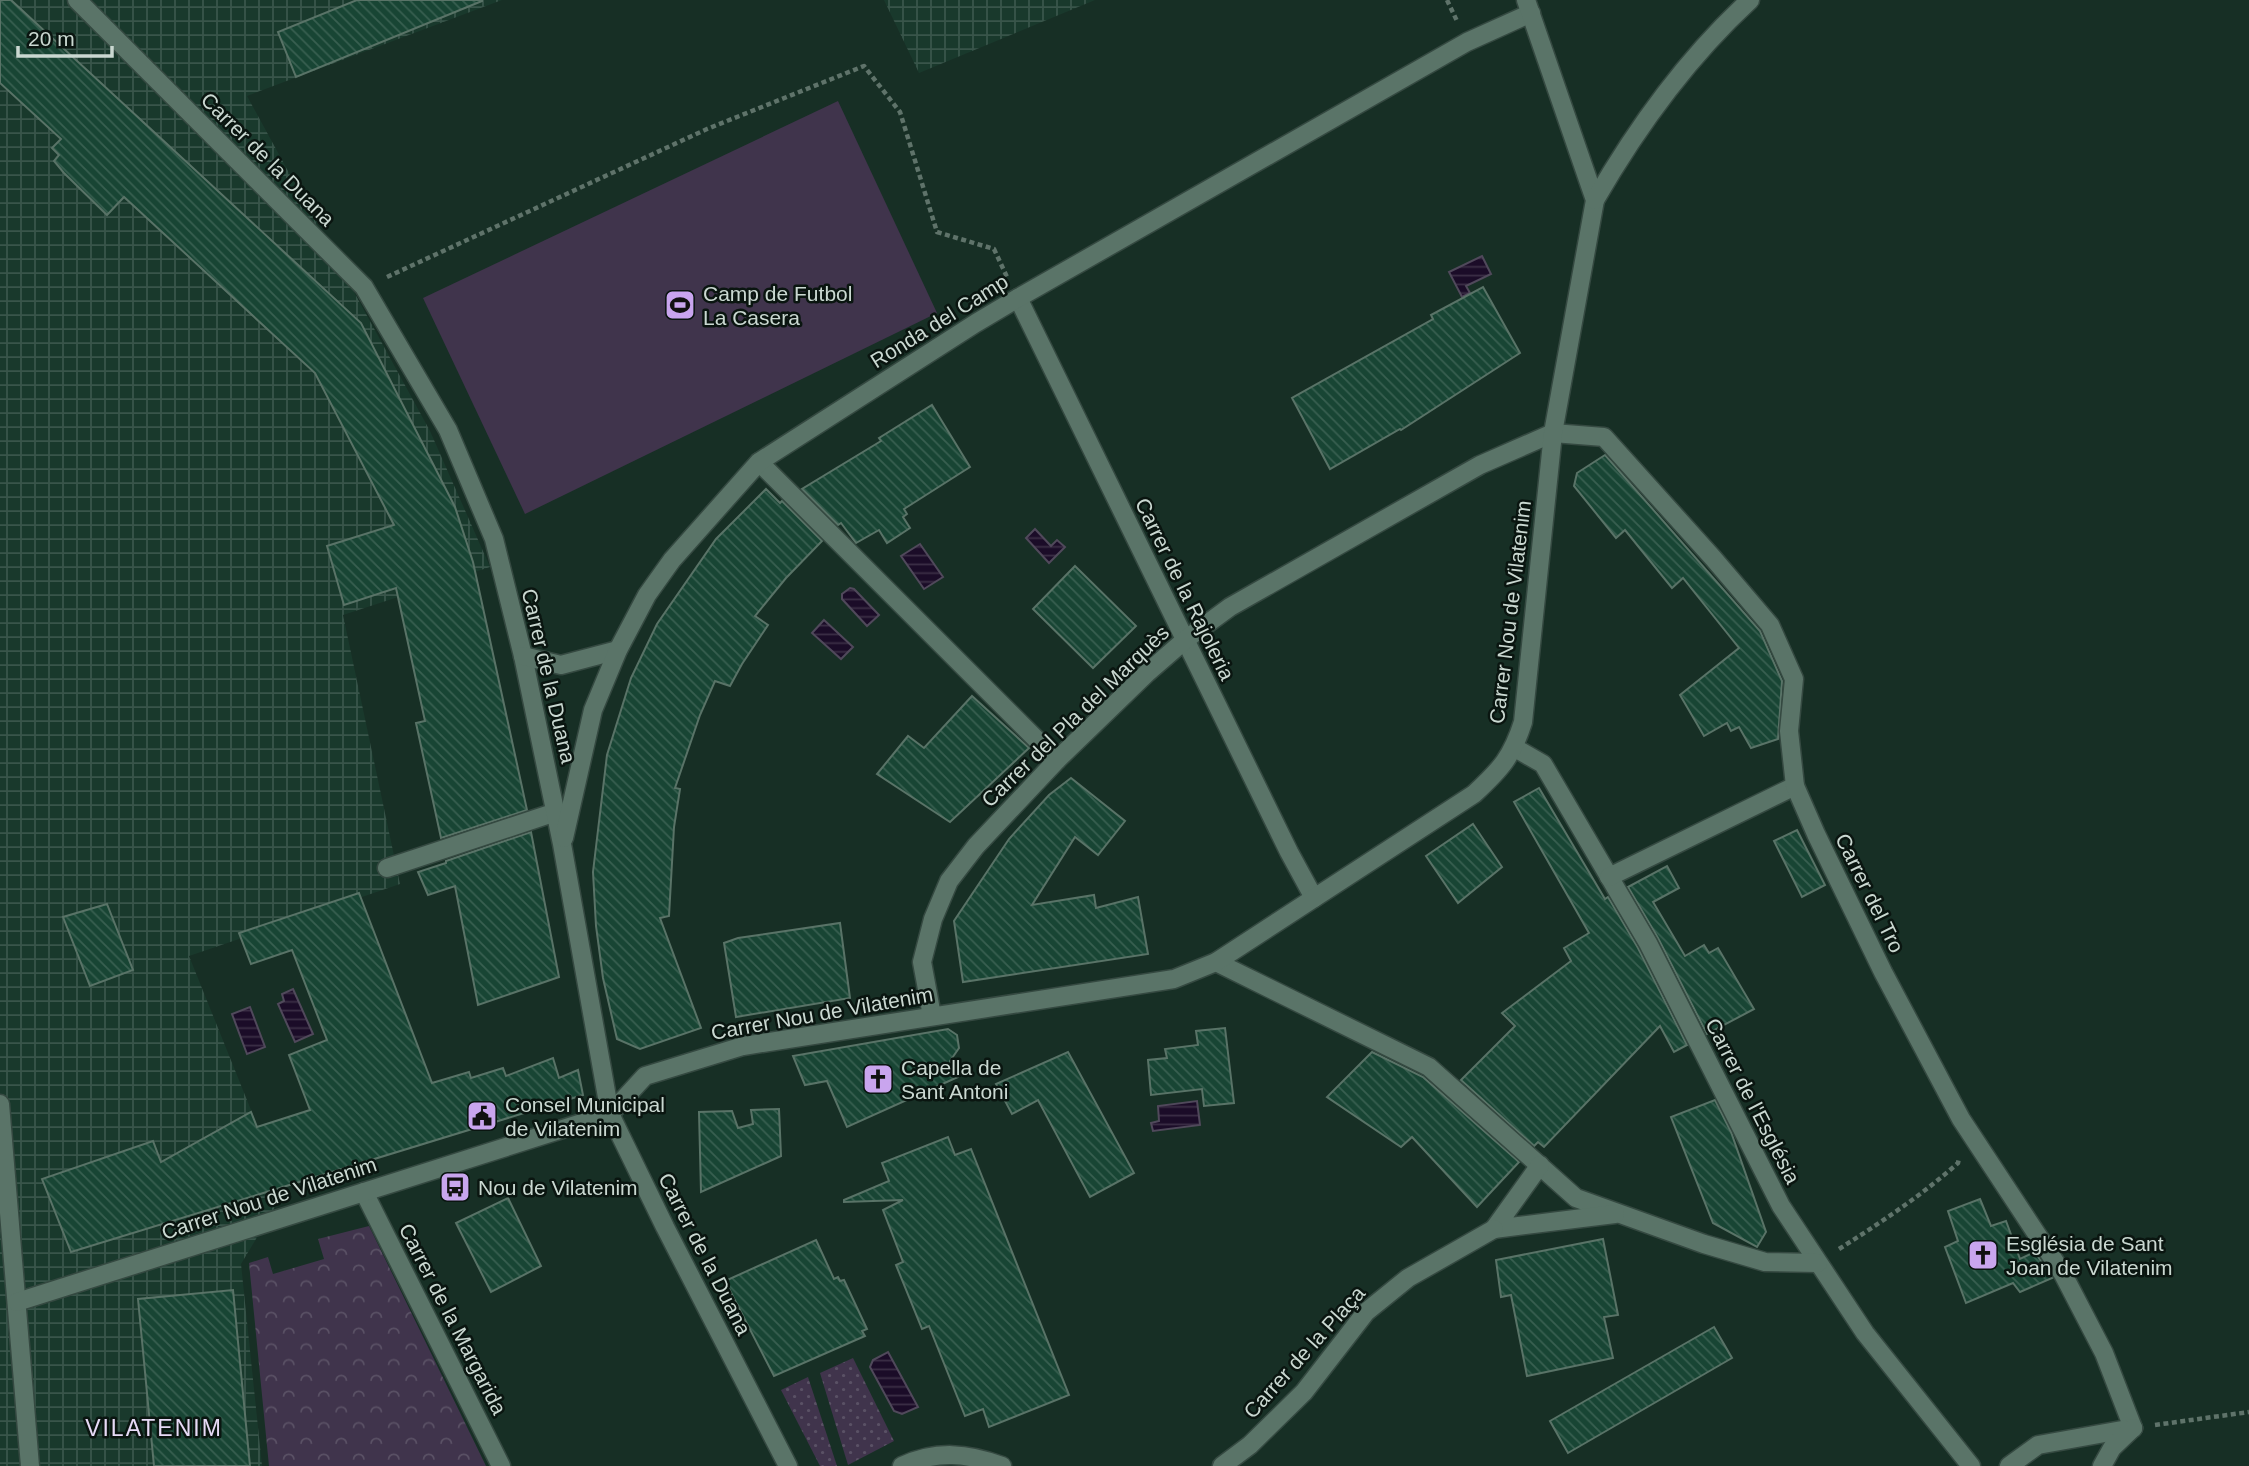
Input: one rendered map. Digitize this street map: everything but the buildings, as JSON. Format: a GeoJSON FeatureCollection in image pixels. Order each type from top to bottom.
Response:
{"type":"FeatureCollection","features":[{"type":"Feature","properties":{"kind":"street","name":"Carrer de la Duana"},"geometry":{"type":"LineString","coordinates":[[77,0],[364,287],[448,430],[494,540],[523,656],[556,812],[610,1114],[788,1466]]}},
{"type":"Feature","properties":{"kind":"street"},"geometry":{"type":"LineString","coordinates":[[1595,200],[1647,117],[1750,0]]}},
{"type":"Feature","properties":{"kind":"street"},"geometry":{"type":"LineString","coordinates":[[1528,7],[1595,200]]}},
{"type":"Feature","properties":{"kind":"street","name":"Ronda del Camp"},"geometry":{"type":"LineString","coordinates":[[562,844],[593,710],[618,650],[647,595],[672,560],[759,462],[1018,298],[1528,7]]}},
{"type":"Feature","properties":{"kind":"street","name":"Carrer Nou de Vilatenim"},"geometry":{"type":"LineString","coordinates":[[17,1302],[610,1114],[645,1076],[743,1046],[1174,979],[1216,962],[1474,794],[1495,775],[1515,748],[1523,722],[1553,433],[1595,200]]}},
{"type":"Feature","properties":{"kind":"street","name":"Carrer de la Rajoleria"},"geometry":{"type":"LineString","coordinates":[[1018,298],[1314,898]]}},
{"type":"Feature","properties":{"kind":"street","name":"Carrer del Pla del Marquès"},"geometry":{"type":"LineString","coordinates":[[932,1016],[922,962],[933,919],[949,881],[976,846],[1057,760],[1147,673],[1185,640],[1230,607],[1480,465],[1553,433]]}},
{"type":"Feature","properties":{"kind":"street","name":"Carrer del Tro"},"geometry":{"type":"LineString","coordinates":[[1553,433],[1604,437],[1770,625],[1794,679],[1789,731],[1795,786],[1815,834],[1883,972],[1961,1119],[2063,1274],[2104,1353],[2133,1428]]}},
{"type":"Feature","properties":{"kind":"street"},"geometry":{"type":"LineString","coordinates":[[759,462],[1057,760]]}},
{"type":"Feature","properties":{"kind":"street"},"geometry":{"type":"LineString","coordinates":[[523,656],[561,665],[618,650]]}},
{"type":"Feature","properties":{"kind":"street","name":"Carrer de l'Església"},"geometry":{"type":"LineString","coordinates":[[1515,748],[1543,764],[1648,943],[1781,1206],[1865,1334],[1971,1466]]}},
{"type":"Feature","properties":{"kind":"street"},"geometry":{"type":"LineString","coordinates":[[1609,877],[1795,786]]}},
{"type":"Feature","properties":{"kind":"street"},"geometry":{"type":"LineString","coordinates":[[387,868],[556,812]]}},
{"type":"Feature","properties":{"kind":"street"},"geometry":{"type":"LineString","coordinates":[[1216,962],[1429,1067],[1576,1198],[1704,1244],[1765,1262],[1818,1263]]}},
{"type":"Feature","properties":{"kind":"street"},"geometry":{"type":"LineString","coordinates":[[0,1104],[30,1466]]}},
{"type":"Feature","properties":{"kind":"street"},"geometry":{"type":"LineString","coordinates":[[1494,1228],[1540,1165]]}},
{"type":"Feature","properties":{"kind":"street","name":"Carrer de la Margarida"},"geometry":{"type":"LineString","coordinates":[[364,1192],[501,1466]]}},
{"type":"Feature","properties":{"kind":"street"},"geometry":{"type":"LineString","coordinates":[[1494,1228],[1620,1213]]}},
{"type":"Feature","properties":{"kind":"street","name":"Carrer de la Plaça"},"geometry":{"type":"LineString","coordinates":[[1222,1466],[1251,1445],[1304,1392],[1366,1312],[1408,1278],[1494,1228]]}},
{"type":"Feature","properties":{"kind":"street"},"geometry":{"type":"LineString","coordinates":[[2009,1466],[2038,1445],[2133,1428]]}},
{"type":"Feature","properties":{"kind":"street"},"geometry":{"type":"LineString","coordinates":[[2102,1466],[2112,1448],[2133,1428]]}},
{"type":"Feature","properties":{"kind":"street"},"geometry":{"type":"LineString","coordinates":[[902,1466],[943,1454],[981,1458],[1002,1466]]}},
{"type":"Feature","properties":{"kind":"path"},"geometry":{"type":"LineString","coordinates":[[364,287],[707,129],[864,66],[900,112],[937,232],[994,249],[1018,298]]}},
{"type":"Feature","properties":{"kind":"path"},"geometry":{"type":"LineString","coordinates":[[1818,1263],[1900,1210],[1958,1163],[1962,1145],[1961,1119]]}},
{"type":"Feature","properties":{"kind":"path"},"geometry":{"type":"LineString","coordinates":[[2133,1428],[2249,1412]]}},
{"type":"Feature","properties":{"kind":"shaded area"},"geometry":{"type":"Polygon","coordinates":[[[0,0],[502,0],[247,96],[430,431],[490,567],[343,615],[400,884],[189,956],[284,1192],[241,1264],[262,1466],[0,1466],[0,0]]]}},
{"type":"Feature","properties":{"kind":"shaded area"},"geometry":{"type":"Polygon","coordinates":[[[884,0],[1095,0],[919,73],[884,0]]]}},
{"type":"Feature","properties":{"kind":"shaded area"},"geometry":{"type":"Polygon","coordinates":[[[1482,256],[1491,274],[1466,286],[1470,293],[1462,297],[1449,272],[1482,256]]]}},
{"type":"Feature","properties":{"kind":"shaded area"},"geometry":{"type":"Polygon","coordinates":[[[1035,529],[1051,546],[1057,540],[1065,547],[1049,563],[1026,538],[1035,529]]]}},
{"type":"Feature","properties":{"kind":"shaded area"},"geometry":{"type":"Polygon","coordinates":[[[920,544],[943,577],[924,589],[901,556],[920,544]]]}},
{"type":"Feature","properties":{"kind":"shaded area"},"geometry":{"type":"Polygon","coordinates":[[[850,588],[879,615],[867,626],[842,599],[842,594],[850,588]]]}},
{"type":"Feature","properties":{"kind":"shaded area"},"geometry":{"type":"Polygon","coordinates":[[[824,620],[853,647],[841,659],[812,633],[824,620]]]}},
{"type":"Feature","properties":{"kind":"shaded area"},"geometry":{"type":"Polygon","coordinates":[[[293,989],[313,1034],[295,1042],[278,1004],[284,1001],[282,994],[293,989]]]}},
{"type":"Feature","properties":{"kind":"shaded area"},"geometry":{"type":"Polygon","coordinates":[[[250,1007],[265,1047],[247,1054],[232,1014],[250,1007]]]}},
{"type":"Feature","properties":{"kind":"shaded area"},"geometry":{"type":"Polygon","coordinates":[[[1197,1101],[1200,1125],[1153,1131],[1151,1123],[1159,1121],[1158,1106],[1197,1101]]]}},
{"type":"Feature","properties":{"kind":"shaded area"},"geometry":{"type":"Polygon","coordinates":[[[888,1352],[918,1407],[902,1414],[894,1411],[870,1367],[873,1360],[888,1352]]]}},
{"type":"Feature","properties":{"kind":"green space","name":"Camp de Futbol La Casera"},"geometry":{"type":"Polygon","coordinates":[[[838,101],[937,313],[525,514],[423,298],[838,101]]]}},
{"type":"Feature","properties":{"kind":"green space"},"geometry":{"type":"Polygon","coordinates":[[[369,1226],[486,1466],[269,1466],[249,1263],[268,1257],[273,1274],[324,1259],[318,1239],[369,1226]]]}},
{"type":"Feature","properties":{"kind":"green space"},"geometry":{"type":"Polygon","coordinates":[[[853,1358],[894,1441],[848,1465],[820,1373],[853,1358]]]}},
{"type":"Feature","properties":{"kind":"green space"},"geometry":{"type":"Polygon","coordinates":[[[808,1377],[837,1466],[820,1466],[781,1390],[808,1377]]]}},
{"type":"Feature","properties":{"kind":"place","name":"Camp de Futbol La Casera"},"geometry":{"type":"Point","coordinates":[680,305]}},
{"type":"Feature","properties":{"kind":"place","name":"Capella de Sant Antoni"},"geometry":{"type":"Point","coordinates":[878,1079]}},
{"type":"Feature","properties":{"kind":"place","name":"Consel Municipal de Vilatenim"},"geometry":{"type":"Point","coordinates":[482,1116]}},
{"type":"Feature","properties":{"kind":"place","name":"Nou de Vilatenim"},"geometry":{"type":"Point","coordinates":[455,1187]}},
{"type":"Feature","properties":{"kind":"place","name":"Església de Sant Joan de Vilatenim"},"geometry":{"type":"Point","coordinates":[1983,1255]}},
{"type":"Feature","properties":{"kind":"district","name":"VILATENIM"},"geometry":{"type":"Point","coordinates":[154,1428]}}]}
